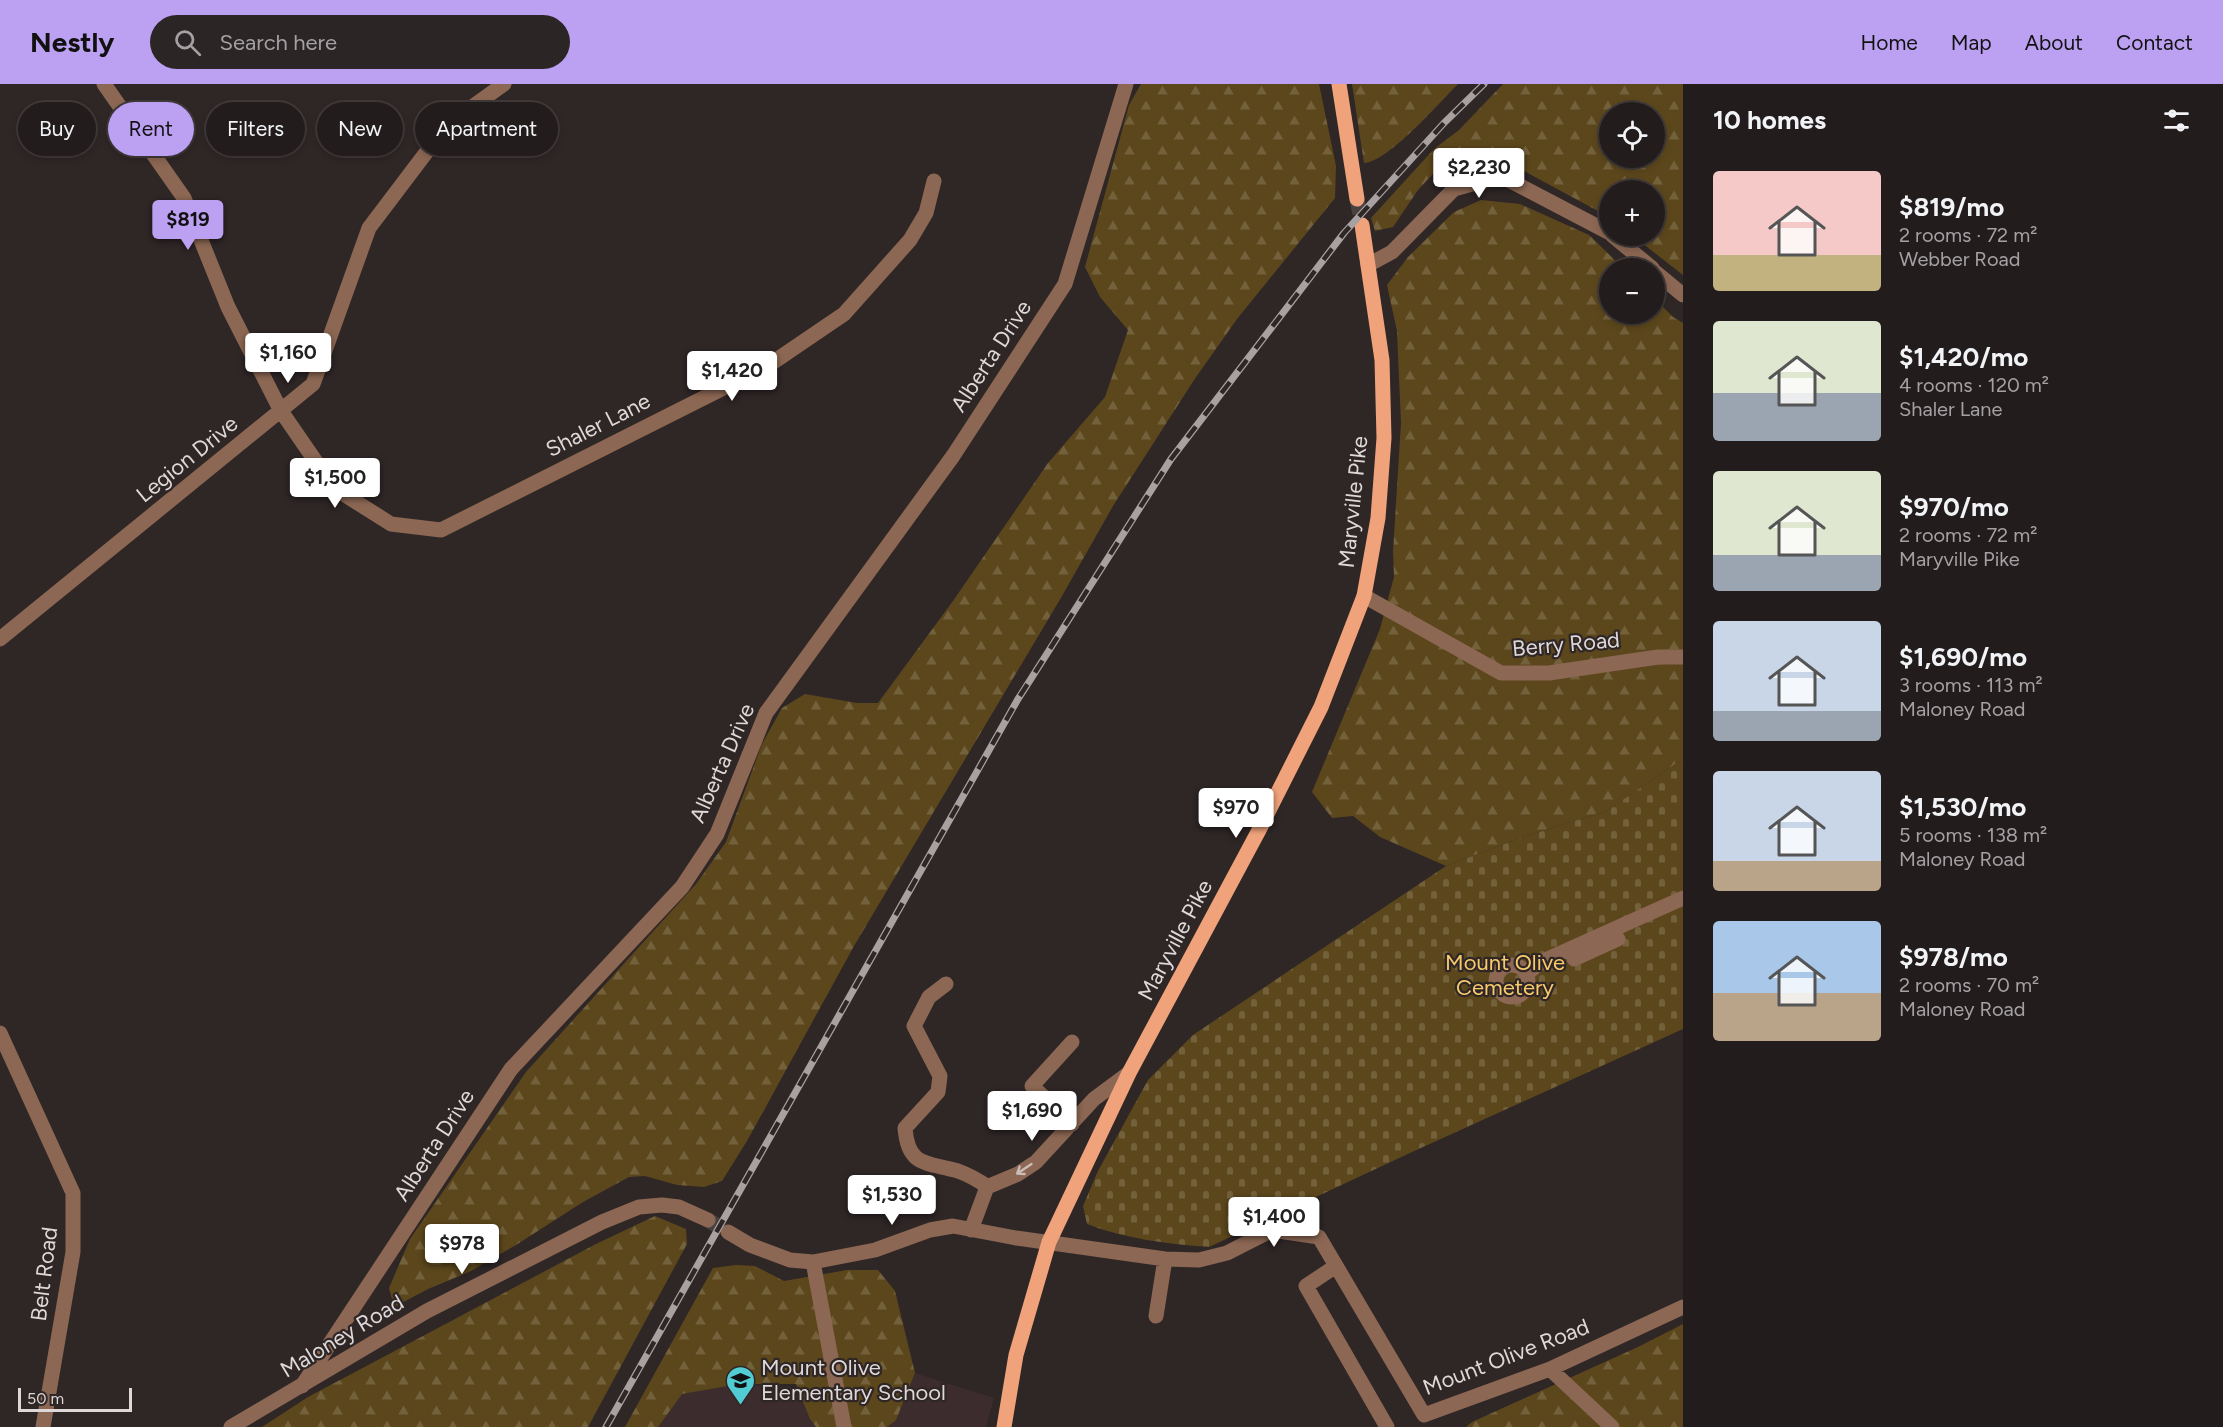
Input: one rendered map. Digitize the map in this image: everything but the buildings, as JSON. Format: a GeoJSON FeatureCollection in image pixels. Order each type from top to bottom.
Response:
{"type":"FeatureCollection","features":[{"type":"Feature","properties":{"kind":"main road"},"geometry":{"type":"LineString","coordinates":[[1339,84],[1357,199]]}},
{"type":"Feature","properties":{"kind":"main road","name":"Maryville Pike"},"geometry":{"type":"LineString","coordinates":[[1004,1427],[1016,1355],[1049,1242],[1129,1073],[1258,832],[1321,707],[1364,596],[1378,518],[1384,438],[1382,360],[1362,225]]}},
{"type":"Feature","properties":{"kind":"street","name":"Shaler Lane"},"geometry":{"type":"LineString","coordinates":[[104,84],[184,198],[228,307],[281,411],[334,488],[391,524],[441,530],[769,365],[844,314],[910,240],[926,213],[934,181]]}},
{"type":"Feature","properties":{"kind":"street","name":"Legion Drive"},"geometry":{"type":"LineString","coordinates":[[0,639],[313,384],[369,228],[447,125],[504,84]]}},
{"type":"Feature","properties":{"kind":"street","name":"Alberta Drive"},"geometry":{"type":"LineString","coordinates":[[302,1386],[512,1069],[682,887],[717,834],[766,713],[953,456],[1065,284],[1126,84]]}},
{"type":"Feature","properties":{"kind":"street"},"geometry":{"type":"LineString","coordinates":[[1368,265],[1392,252],[1454,189],[1501,176],[1599,228]]}},
{"type":"Feature","properties":{"kind":"street"},"geometry":{"type":"LineString","coordinates":[[1625,246],[1639,258]]}},
{"type":"Feature","properties":{"kind":"street"},"geometry":{"type":"LineString","coordinates":[[1665,280],[1683,295]]}},
{"type":"Feature","properties":{"kind":"street","name":"Berry Road"},"geometry":{"type":"LineString","coordinates":[[1364,596],[1501,673],[1549,673],[1658,657],[1683,657]]}},
{"type":"Feature","properties":{"kind":"street"},"geometry":{"type":"LineString","coordinates":[[1683,897],[1543,961],[1526,974],[1548,970],[1683,908]]}},
{"type":"Feature","properties":{"kind":"street"},"geometry":{"type":"LineString","coordinates":[[946,984],[929,997],[914,1026],[940,1076],[938,1092],[905,1128],[906,1140],[914,1156],[924,1164],[972,1176],[988,1187]]}},
{"type":"Feature","properties":{"kind":"street","name":"Belt Road"},"geometry":{"type":"LineString","coordinates":[[0,1032],[72,1193],[73,1252],[43,1427]]}},
{"type":"Feature","properties":{"kind":"street"},"geometry":{"type":"LineString","coordinates":[[1072,1042],[1032,1086],[1072,1124]]}},
{"type":"Feature","properties":{"kind":"street"},"geometry":{"type":"LineString","coordinates":[[971,1230],[988,1187],[1018,1174],[1036,1162],[1094,1099],[1129,1073]]}},
{"type":"Feature","properties":{"kind":"street","name":"Maloney Road"},"geometry":{"type":"LineString","coordinates":[[231,1427],[427,1311],[602,1222],[639,1207],[662,1205],[680,1207],[708,1220]]}},
{"type":"Feature","properties":{"kind":"street"},"geometry":{"type":"LineString","coordinates":[[728,1232],[750,1245],[790,1260],[813,1262],[875,1250],[930,1230],[953,1226],[1049,1242]]}},
{"type":"Feature","properties":{"kind":"street","name":"Mount Olive Road"},"geometry":{"type":"LineString","coordinates":[[1049,1242],[1165,1259],[1199,1260],[1227,1253],[1272,1230],[1319,1236],[1423,1421],[1550,1369],[1683,1307]]}},
{"type":"Feature","properties":{"kind":"street"},"geometry":{"type":"LineString","coordinates":[[1156,1316],[1165,1259]]}},
{"type":"Feature","properties":{"kind":"street"},"geometry":{"type":"LineString","coordinates":[[813,1262],[844,1427]]}},
{"type":"Feature","properties":{"kind":"street"},"geometry":{"type":"LineString","coordinates":[[1336,1266],[1306,1286],[1387,1427]]}},
{"type":"Feature","properties":{"kind":"street"},"geometry":{"type":"LineString","coordinates":[[1550,1369],[1612,1427]]}},
{"type":"Feature","properties":{"kind":"shaded area","name":"Mount Olive Elementary School"},"geometry":{"type":"Polygon","coordinates":[[[915,1373],[994,1398],[986,1427],[887,1427],[896,1419],[915,1373]]]}},
{"type":"Feature","properties":{"kind":"shaded area","name":"Mount Olive Elementary School"},"geometry":{"type":"Polygon","coordinates":[[[738,1384],[802,1388],[810,1419],[816,1427],[658,1427],[681,1394],[738,1384]]]}},
{"type":"Feature","properties":{"kind":"green space"},"geometry":{"type":"Polygon","coordinates":[[[1141,84],[1319,84],[1336,166],[1335,198],[1237,319],[1194,380],[1113,506],[854,946],[747,1141],[722,1181],[704,1187],[677,1185],[645,1176],[629,1177],[583,1202],[469,1272],[428,1289],[394,1307],[389,1288],[410,1239],[526,1072],[696,884],[726,842],[762,744],[782,708],[805,694],[857,703],[878,703],[953,601],[1048,463],[1105,397],[1128,330],[1100,297],[1085,267],[1129,105],[1141,84]]]}},
{"type":"Feature","properties":{"kind":"green space"},"geometry":{"type":"Polygon","coordinates":[[[1352,84],[1458,84],[1399,143],[1374,160],[1364,163],[1352,84]]]}},
{"type":"Feature","properties":{"kind":"green space"},"geometry":{"type":"Polygon","coordinates":[[[1503,84],[1683,84],[1683,275],[1665,261],[1665,258],[1661,258],[1646,246],[1665,246],[1665,180],[1599,180],[1599,212],[1511,164],[1457,148],[1418,190],[1393,227],[1375,231],[1371,218],[1434,149],[1459,130],[1503,84]]]}},
{"type":"Feature","properties":{"kind":"green space"},"geometry":{"type":"Polygon","coordinates":[[[1481,200],[1520,204],[1589,235],[1613,258],[1599,258],[1599,324],[1665,324],[1665,309],[1683,323],[1683,759],[1606,811],[1523,837],[1446,866],[1380,837],[1353,816],[1332,818],[1312,792],[1380,629],[1394,577],[1393,552],[1401,423],[1397,331],[1387,285],[1408,257],[1454,212],[1481,200]]]}},
{"type":"Feature","properties":{"kind":"green space","name":"Mount Olive Cemetery"},"geometry":{"type":"Polygon","coordinates":[[[1683,759],[1683,1029],[1209,1247],[1147,1240],[1117,1234],[1087,1224],[1083,1206],[1098,1171],[1148,1080],[1193,1035],[1446,866],[1523,837],[1606,811],[1683,759]]]}},
{"type":"Feature","properties":{"kind":"green space"},"geometry":{"type":"Polygon","coordinates":[[[655,1216],[686,1229],[687,1244],[588,1427],[262,1427],[308,1397],[596,1244],[655,1216]]]}},
{"type":"Feature","properties":{"kind":"green space"},"geometry":{"type":"Polygon","coordinates":[[[736,1265],[755,1266],[784,1281],[847,1270],[878,1270],[895,1291],[915,1373],[896,1420],[887,1427],[816,1427],[810,1419],[796,1384],[739,1384],[682,1394],[658,1427],[625,1427],[713,1268],[736,1265]]]}},
{"type":"Feature","properties":{"kind":"green space"},"geometry":{"type":"Polygon","coordinates":[[[1683,1324],[1683,1427],[1466,1427],[1472,1422],[1638,1347],[1683,1324]]]}},
{"type":"Feature","properties":{"kind":"tunnel"},"geometry":{"type":"LineString","coordinates":[[1357,199],[1362,225]]}},
{"type":"Feature","properties":{"kind":"tunnel"},"geometry":{"type":"LineString","coordinates":[[708,1220],[728,1232]]}},
{"type":"Feature","properties":{"kind":"railway"},"geometry":{"type":"LineString","coordinates":[[606,1427],[1018,699],[1171,459],[1344,233],[1444,123],[1484,84]]}},
{"type":"Feature","properties":{"kind":"place","name":"Mount Olive Elementary School"},"geometry":{"type":"Point","coordinates":[740,1406]}}]}
